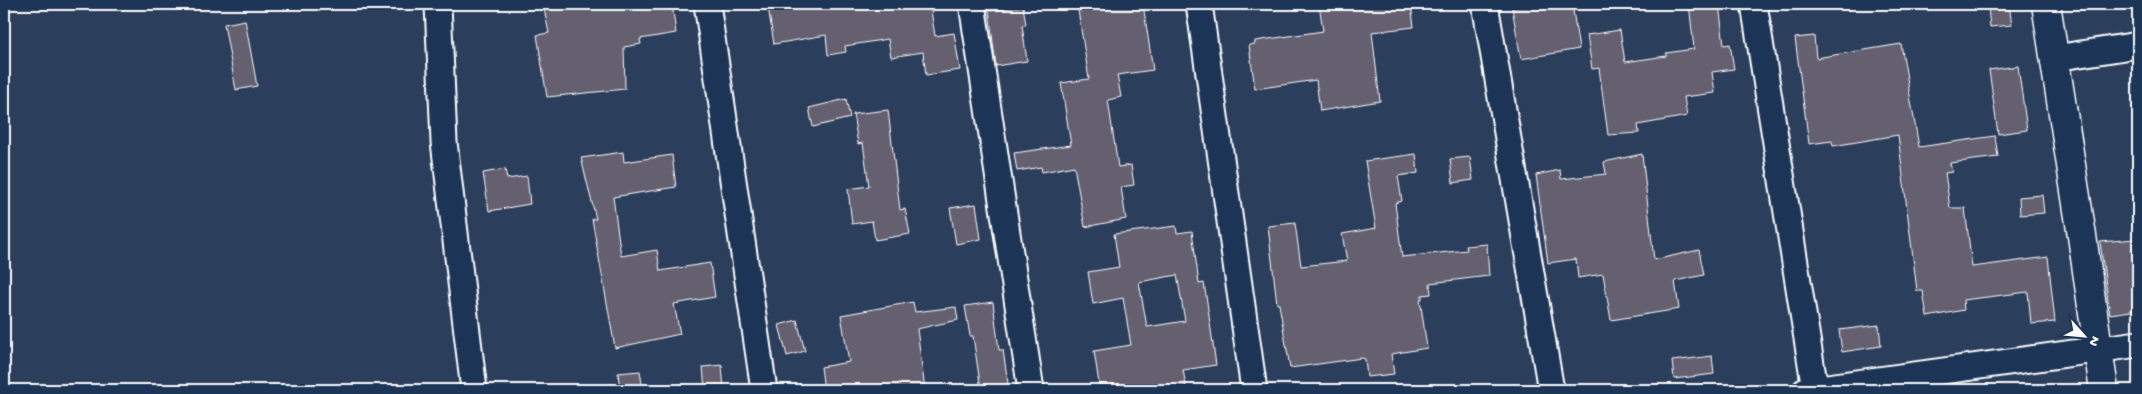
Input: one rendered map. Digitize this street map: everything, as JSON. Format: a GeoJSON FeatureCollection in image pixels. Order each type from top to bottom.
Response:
{"type":"FeatureCollection","features":[{"type":"Feature","properties":{"kind":"street"},"geometry":{"type":"LineString","coordinates":[[438,4],[444,142],[474,390]]}},
{"type":"Feature","properties":{"kind":"street"},"geometry":{"type":"LineString","coordinates":[[707,4],[764,390]]}},
{"type":"Feature","properties":{"kind":"street"},"geometry":{"type":"LineString","coordinates":[[972,4],[1031,390]]}},
{"type":"Feature","properties":{"kind":"street"},"geometry":{"type":"LineString","coordinates":[[1199,4],[1254,390]]}},
{"type":"Feature","properties":{"kind":"street"},"geometry":{"type":"LineString","coordinates":[[1485,4],[1551,390]]}},
{"type":"Feature","properties":{"kind":"street"},"geometry":{"type":"LineString","coordinates":[[1754,4],[1811,390],[2138,344]]}},
{"type":"Feature","properties":{"kind":"street"},"geometry":{"type":"LineString","coordinates":[[2046,4],[2104,390]]}},
{"type":"Feature","properties":{"kind":"street"},"geometry":{"type":"LineString","coordinates":[[2055,58],[2138,45]]}},
{"type":"Feature","properties":{"kind":"building"},"geometry":{"type":"Polygon","coordinates":[[[543,4],[584,4],[585,7],[616,4],[672,4],[676,33],[640,39],[641,44],[624,47],[625,89],[547,97],[537,35],[549,33],[543,4]]]}},
{"type":"Feature","properties":{"kind":"building"},"geometry":{"type":"Polygon","coordinates":[[[787,4],[930,4],[935,36],[954,33],[960,70],[926,75],[923,52],[891,57],[888,39],[845,46],[846,52],[828,55],[826,35],[774,44],[768,7],[787,4]]]}},
{"type":"Feature","properties":{"kind":"building"},"geometry":{"type":"Polygon","coordinates":[[[1077,4],[1143,4],[1153,70],[1117,75],[1121,97],[1108,100],[1118,167],[1131,165],[1134,185],[1121,187],[1126,219],[1085,227],[1074,166],[1042,172],[1041,167],[1017,171],[1014,153],[1071,145],[1061,83],[1089,79],[1077,4]]]}},
{"type":"Feature","properties":{"kind":"building"},"geometry":{"type":"Polygon","coordinates":[[[1319,4],[1411,4],[1414,27],[1372,32],[1380,101],[1320,111],[1316,80],[1255,89],[1249,45],[1255,44],[1255,41],[1323,31],[1319,4]]]}},
{"type":"Feature","properties":{"kind":"building"},"geometry":{"type":"Polygon","coordinates":[[[1535,4],[1572,4],[1579,49],[1521,59],[1512,8],[1535,4]]]}},
{"type":"Feature","properties":{"kind":"building"},"geometry":{"type":"Polygon","coordinates":[[[1689,4],[1719,4],[1724,45],[1730,44],[1734,69],[1712,72],[1715,93],[1684,97],[1687,116],[1638,125],[1639,133],[1608,135],[1599,68],[1592,69],[1587,35],[1620,30],[1625,62],[1666,56],[1666,53],[1694,49],[1689,4]]]}},
{"type":"Feature","properties":{"kind":"building"},"geometry":{"type":"Polygon","coordinates":[[[2009,5],[2012,25],[1990,27],[1988,7],[2009,5]]]}},
{"type":"Feature","properties":{"kind":"building"},"geometry":{"type":"Polygon","coordinates":[[[1023,6],[1026,25],[1022,25],[1027,61],[996,66],[989,11],[1023,6]]]}},
{"type":"Feature","properties":{"kind":"building"},"geometry":{"type":"Polygon","coordinates":[[[245,20],[257,86],[236,90],[224,24],[245,20]]]}},
{"type":"Feature","properties":{"kind":"building"},"geometry":{"type":"Polygon","coordinates":[[[1814,36],[1816,58],[1901,44],[1919,147],[1995,136],[1998,157],[1950,163],[1952,172],[1945,173],[1950,208],[1965,208],[1972,267],[2048,257],[2055,322],[2031,324],[2028,292],[1963,300],[1964,310],[1927,317],[1923,291],[1917,291],[1898,135],[1833,146],[1832,141],[1809,144],[1795,38],[1814,36]]]}},
{"type":"Feature","properties":{"kind":"building"},"geometry":{"type":"Polygon","coordinates":[[[2018,66],[2027,130],[1998,134],[1989,70],[2018,66]]]}},
{"type":"Feature","properties":{"kind":"building"},"geometry":{"type":"Polygon","coordinates":[[[846,99],[850,118],[813,127],[809,108],[846,99]]]}},
{"type":"Feature","properties":{"kind":"building"},"geometry":{"type":"Polygon","coordinates":[[[888,110],[900,210],[905,209],[910,234],[875,240],[872,221],[852,224],[848,189],[869,186],[863,143],[858,144],[853,114],[888,110]]]}},
{"type":"Feature","properties":{"kind":"building"},"geometry":{"type":"Polygon","coordinates":[[[623,152],[624,162],[672,155],[676,187],[613,197],[621,256],[657,250],[660,271],[710,263],[715,297],[674,304],[680,334],[615,348],[592,219],[596,219],[581,158],[623,152]]]}},
{"type":"Feature","properties":{"kind":"building"},"geometry":{"type":"Polygon","coordinates":[[[1416,154],[1418,173],[1398,176],[1402,201],[1395,203],[1402,257],[1467,250],[1466,246],[1487,244],[1489,276],[1430,283],[1431,294],[1422,295],[1422,299],[1420,299],[1427,348],[1391,354],[1394,374],[1367,377],[1365,359],[1362,358],[1290,368],[1279,304],[1277,304],[1268,226],[1295,223],[1301,266],[1347,261],[1342,234],[1376,228],[1365,161],[1416,154]]]}},
{"type":"Feature","properties":{"kind":"building"},"geometry":{"type":"Polygon","coordinates":[[[1642,154],[1654,260],[1699,250],[1704,275],[1675,281],[1679,309],[1611,320],[1603,274],[1578,278],[1576,259],[1548,263],[1536,175],[1560,170],[1561,179],[1606,174],[1604,162],[1642,154]]]}},
{"type":"Feature","properties":{"kind":"building"},"geometry":{"type":"Polygon","coordinates":[[[1470,157],[1473,180],[1453,183],[1450,159],[1470,157]]]}},
{"type":"Feature","properties":{"kind":"building"},"geometry":{"type":"Polygon","coordinates":[[[505,169],[507,179],[527,176],[530,204],[489,211],[483,173],[505,169]]]}},
{"type":"Feature","properties":{"kind":"building"},"geometry":{"type":"Polygon","coordinates":[[[2042,195],[2044,213],[2020,215],[2019,197],[2042,195]]]}},
{"type":"Feature","properties":{"kind":"building"},"geometry":{"type":"Polygon","coordinates":[[[976,204],[981,239],[956,244],[950,208],[976,204]]]}},
{"type":"Feature","properties":{"kind":"building"},"geometry":{"type":"Polygon","coordinates":[[[1176,226],[1177,233],[1192,231],[1199,284],[1204,283],[1216,365],[1183,370],[1186,386],[1160,390],[1100,390],[1094,351],[1131,345],[1123,298],[1093,304],[1088,272],[1119,267],[1114,234],[1176,226]],[[1177,275],[1139,282],[1147,327],[1185,321],[1177,275]]]}},
{"type":"Feature","properties":{"kind":"building"},"geometry":{"type":"Polygon","coordinates":[[[2136,239],[2138,310],[2110,314],[2100,242],[2136,239]]]}},
{"type":"Feature","properties":{"kind":"building"},"geometry":{"type":"Polygon","coordinates":[[[913,302],[915,312],[956,307],[958,320],[917,329],[925,390],[824,390],[821,367],[849,362],[841,315],[913,302]]]}},
{"type":"Feature","properties":{"kind":"building"},"geometry":{"type":"Polygon","coordinates":[[[993,302],[999,350],[1003,350],[1009,390],[981,390],[973,336],[970,336],[965,306],[993,302]]]}},
{"type":"Feature","properties":{"kind":"building"},"geometry":{"type":"Polygon","coordinates":[[[797,320],[805,351],[787,356],[779,325],[797,320]]]}},
{"type":"Feature","properties":{"kind":"building"},"geometry":{"type":"Polygon","coordinates":[[[1879,325],[1881,346],[1842,352],[1839,330],[1879,325]]]}},
{"type":"Feature","properties":{"kind":"building"},"geometry":{"type":"Polygon","coordinates":[[[1712,356],[1714,374],[1674,379],[1672,361],[1712,356]]]}},
{"type":"Feature","properties":{"kind":"building"},"geometry":{"type":"Polygon","coordinates":[[[722,365],[724,390],[705,390],[703,367],[722,365]]]}},
{"type":"Feature","properties":{"kind":"building"},"geometry":{"type":"Polygon","coordinates":[[[640,371],[643,390],[620,390],[618,373],[640,371]]]}}]}
